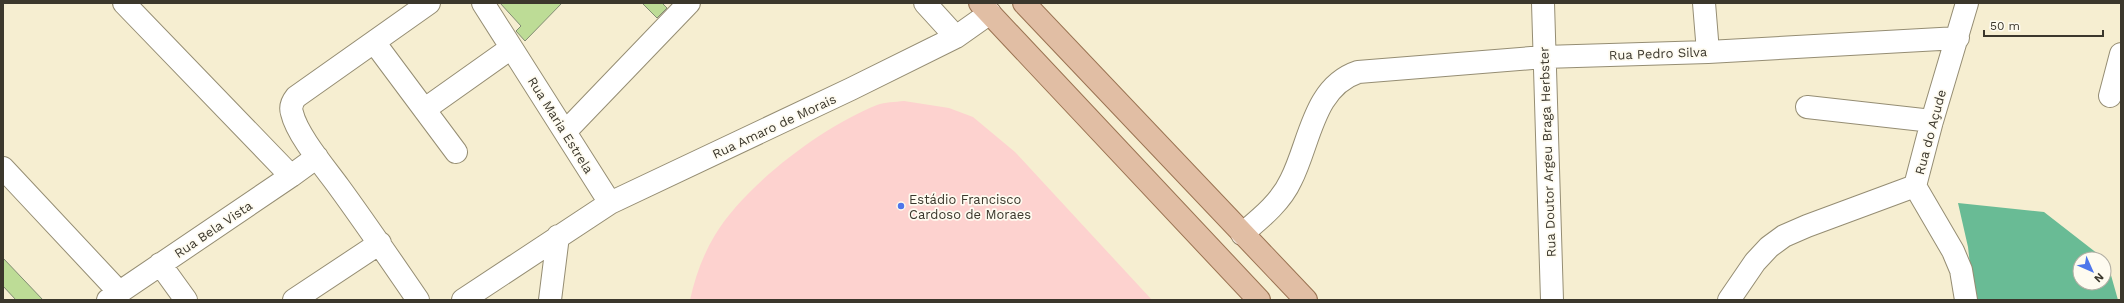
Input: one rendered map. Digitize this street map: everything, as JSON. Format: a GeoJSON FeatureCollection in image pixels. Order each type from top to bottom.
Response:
{"type":"FeatureCollection","features":[{"type":"Feature","properties":{"kind":"main road"},"geometry":{"type":"LineString","coordinates":[[1025,3],[1306,300]]}},
{"type":"Feature","properties":{"kind":"main road"},"geometry":{"type":"LineString","coordinates":[[985,8],[1259,300]]}},
{"type":"Feature","properties":{"kind":"street"},"geometry":{"type":"LineString","coordinates":[[124,3],[291,176]]}},
{"type":"Feature","properties":{"kind":"street"},"geometry":{"type":"LineString","coordinates":[[418,300],[380,243],[317,157],[296,124],[291,113],[291,104],[296,96],[429,3]]}},
{"type":"Feature","properties":{"kind":"street","name":"Rua Maria Estrela"},"geometry":{"type":"LineString","coordinates":[[483,3],[566,131],[610,203]]}},
{"type":"Feature","properties":{"kind":"street"},"geometry":{"type":"LineString","coordinates":[[566,131],[689,3]]}},
{"type":"Feature","properties":{"kind":"street"},"geometry":{"type":"LineString","coordinates":[[925,3],[956,37]]}},
{"type":"Feature","properties":{"kind":"street","name":"Rua Doutor Argeu Braga Herbster"},"geometry":{"type":"LineString","coordinates":[[1544,3],[1544,57],[1552,300]]}},
{"type":"Feature","properties":{"kind":"street"},"geometry":{"type":"LineString","coordinates":[[1704,3],[1708,52]]}},
{"type":"Feature","properties":{"kind":"street","name":"Rua do Açude"},"geometry":{"type":"LineString","coordinates":[[1966,300],[1961,270],[1953,251],[1916,186],[1932,121],[1958,38],[1967,3]]}},
{"type":"Feature","properties":{"kind":"street","name":"Rua Amaro de Morais"},"geometry":{"type":"LineString","coordinates":[[463,300],[610,203],[817,106],[956,37],[985,8]]}},
{"type":"Feature","properties":{"kind":"street","name":"Rua Pedro Silva"},"geometry":{"type":"LineString","coordinates":[[1242,234],[1270,209],[1291,180],[1309,130],[1324,99],[1338,82],[1346,76],[1358,72],[1544,57],[1708,52],[1958,38]]}},
{"type":"Feature","properties":{"kind":"street"},"geometry":{"type":"LineString","coordinates":[[374,42],[456,152]]}},
{"type":"Feature","properties":{"kind":"street"},"geometry":{"type":"LineString","coordinates":[[425,109],[511,48]]}},
{"type":"Feature","properties":{"kind":"street"},"geometry":{"type":"LineString","coordinates":[[2110,96],[2121,54]]}},
{"type":"Feature","properties":{"kind":"street"},"geometry":{"type":"LineString","coordinates":[[1807,107],[1932,121]]}},
{"type":"Feature","properties":{"kind":"street","name":"Rua Bela Vista"},"geometry":{"type":"LineString","coordinates":[[114,296],[317,157]]}},
{"type":"Feature","properties":{"kind":"street"},"geometry":{"type":"LineString","coordinates":[[3,168],[114,296]]}},
{"type":"Feature","properties":{"kind":"street"},"geometry":{"type":"LineString","coordinates":[[1729,300],[1755,262],[1769,247],[1784,236],[1807,226],[1916,186]]}},
{"type":"Feature","properties":{"kind":"street"},"geometry":{"type":"LineString","coordinates":[[550,300],[558,236]]}},
{"type":"Feature","properties":{"kind":"street"},"geometry":{"type":"LineString","coordinates":[[294,300],[380,243]]}},
{"type":"Feature","properties":{"kind":"street"},"geometry":{"type":"LineString","coordinates":[[160,264],[186,300]]}},
{"type":"Feature","properties":{"kind":"shaded area","name":"Estádio Francisco Cardoso de Moraes"},"geometry":{"type":"Polygon","coordinates":[[[904,101],[949,108],[973,117],[1015,152],[1152,300],[690,300],[700,266],[715,235],[746,196],[765,177],[810,142],[833,127],[877,105],[904,101]]]}},
{"type":"Feature","properties":{"kind":"shaded area"},"geometry":{"type":"Polygon","coordinates":[[[1958,203],[2044,212],[2094,251],[2072,251],[2072,291],[2112,291],[2112,279],[2118,300],[1974,300],[1968,247],[1958,203]]]}},
{"type":"Feature","properties":{"kind":"building"},"geometry":{"type":"Polygon","coordinates":[[[500,3],[562,3],[525,41],[516,31],[521,26],[500,3]]]}},
{"type":"Feature","properties":{"kind":"building"},"geometry":{"type":"Polygon","coordinates":[[[642,3],[662,3],[667,8],[657,18],[642,3]]]}},
{"type":"Feature","properties":{"kind":"building"},"geometry":{"type":"Polygon","coordinates":[[[3,258],[43,300],[16,300],[3,286],[3,258]]]}},
{"type":"Feature","properties":{"kind":"place","name":"Estádio Francisco Cardoso de Moraes"},"geometry":{"type":"Point","coordinates":[901,206]}}]}
